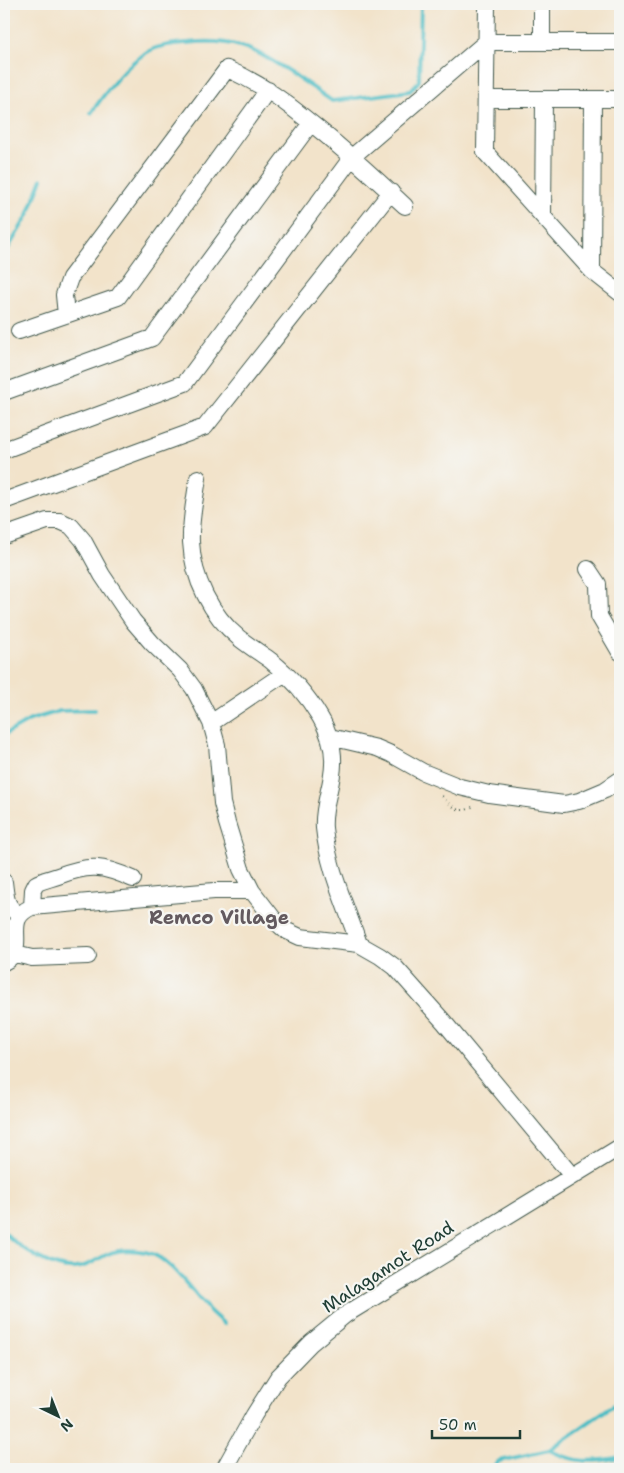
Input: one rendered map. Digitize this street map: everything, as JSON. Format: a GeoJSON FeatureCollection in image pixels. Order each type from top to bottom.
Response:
{"type":"FeatureCollection","features":[{"type":"Feature","properties":{"kind":"street"},"geometry":{"type":"LineString","coordinates":[[487,4],[485,152],[592,271],[620,293]]}},
{"type":"Feature","properties":{"kind":"street"},"geometry":{"type":"LineString","coordinates":[[542,4],[542,42]]}},
{"type":"Feature","properties":{"kind":"street"},"geometry":{"type":"LineString","coordinates":[[4,450],[185,382],[352,157],[486,42],[620,42]]}},
{"type":"Feature","properties":{"kind":"street"},"geometry":{"type":"LineString","coordinates":[[66,315],[64,295],[70,278],[227,70],[268,90],[352,157],[405,206]]}},
{"type":"Feature","properties":{"kind":"street"},"geometry":{"type":"LineString","coordinates":[[19,330],[118,297],[268,90]]}},
{"type":"Feature","properties":{"kind":"street"},"geometry":{"type":"LineString","coordinates":[[486,99],[620,98]]}},
{"type":"Feature","properties":{"kind":"street"},"geometry":{"type":"LineString","coordinates":[[543,216],[544,99]]}},
{"type":"Feature","properties":{"kind":"street"},"geometry":{"type":"LineString","coordinates":[[592,271],[593,99]]}},
{"type":"Feature","properties":{"kind":"street"},"geometry":{"type":"LineString","coordinates":[[4,392],[152,338],[311,123]]}},
{"type":"Feature","properties":{"kind":"street"},"geometry":{"type":"LineString","coordinates":[[4,501],[205,427],[391,192]]}},
{"type":"Feature","properties":{"kind":"street"},"geometry":{"type":"LineString","coordinates":[[198,478],[191,543],[198,578],[207,600],[220,620],[239,638],[286,673],[304,693],[320,717],[330,738],[333,764],[324,825],[327,848],[359,944]]}},
{"type":"Feature","properties":{"kind":"street"},"geometry":{"type":"LineString","coordinates":[[4,536],[47,521],[60,521],[71,526],[83,540],[102,575],[133,621],[152,643],[180,670],[194,689],[211,723],[217,746],[222,803],[241,868],[252,891],[276,922],[285,930],[300,936],[359,944],[395,967],[408,980],[572,1176]]}},
{"type":"Feature","properties":{"kind":"street"},"geometry":{"type":"LineString","coordinates":[[588,569],[598,584],[599,616],[620,652]]}},
{"type":"Feature","properties":{"kind":"street"},"geometry":{"type":"LineString","coordinates":[[211,723],[286,673]]}},
{"type":"Feature","properties":{"kind":"street"},"geometry":{"type":"LineString","coordinates":[[330,738],[377,748],[423,772],[460,787],[489,794],[564,804],[579,801],[605,790],[620,780]]}},
{"type":"Feature","properties":{"kind":"street"},"geometry":{"type":"LineString","coordinates":[[9,958],[16,946],[14,927],[26,910],[36,884],[72,870],[87,867],[104,868],[133,879]]}},
{"type":"Feature","properties":{"kind":"street"},"geometry":{"type":"LineString","coordinates":[[4,882],[8,906],[13,911],[214,891],[252,891]]}},
{"type":"Feature","properties":{"kind":"street"},"geometry":{"type":"LineString","coordinates":[[9,958],[88,956]]}},
{"type":"Feature","properties":{"kind":"street","name":"Malagamot Road"},"geometry":{"type":"LineString","coordinates":[[224,1469],[278,1376],[345,1315],[620,1147]]}},
{"type":"Feature","properties":{"kind":"waterway"},"geometry":{"type":"LineString","coordinates":[[91,113],[109,88],[138,58],[156,48],[194,42],[227,43],[251,50],[287,70],[332,101],[410,91],[419,81],[421,4]]}},
{"type":"Feature","properties":{"kind":"waterway"},"geometry":{"type":"LineString","coordinates":[[4,255],[28,215],[42,179]]}},
{"type":"Feature","properties":{"kind":"waterway"},"geometry":{"type":"LineString","coordinates":[[4,735],[30,720],[60,711],[95,710]]}},
{"type":"Feature","properties":{"kind":"waterway"},"geometry":{"type":"LineString","coordinates":[[4,1232],[29,1252],[61,1267],[81,1267],[112,1252],[132,1250],[155,1255],[172,1267],[209,1310],[224,1324]]}},
{"type":"Feature","properties":{"kind":"waterway"},"geometry":{"type":"LineString","coordinates":[[491,1469],[499,1461],[549,1450],[620,1402]]}},
{"type":"Feature","properties":{"kind":"waterway"},"geometry":{"type":"LineString","coordinates":[[549,1450],[584,1461],[620,1457]]}},
{"type":"Feature","properties":{"kind":"district","name":"Remco Village"},"geometry":{"type":"Point","coordinates":[219,917]}}]}
